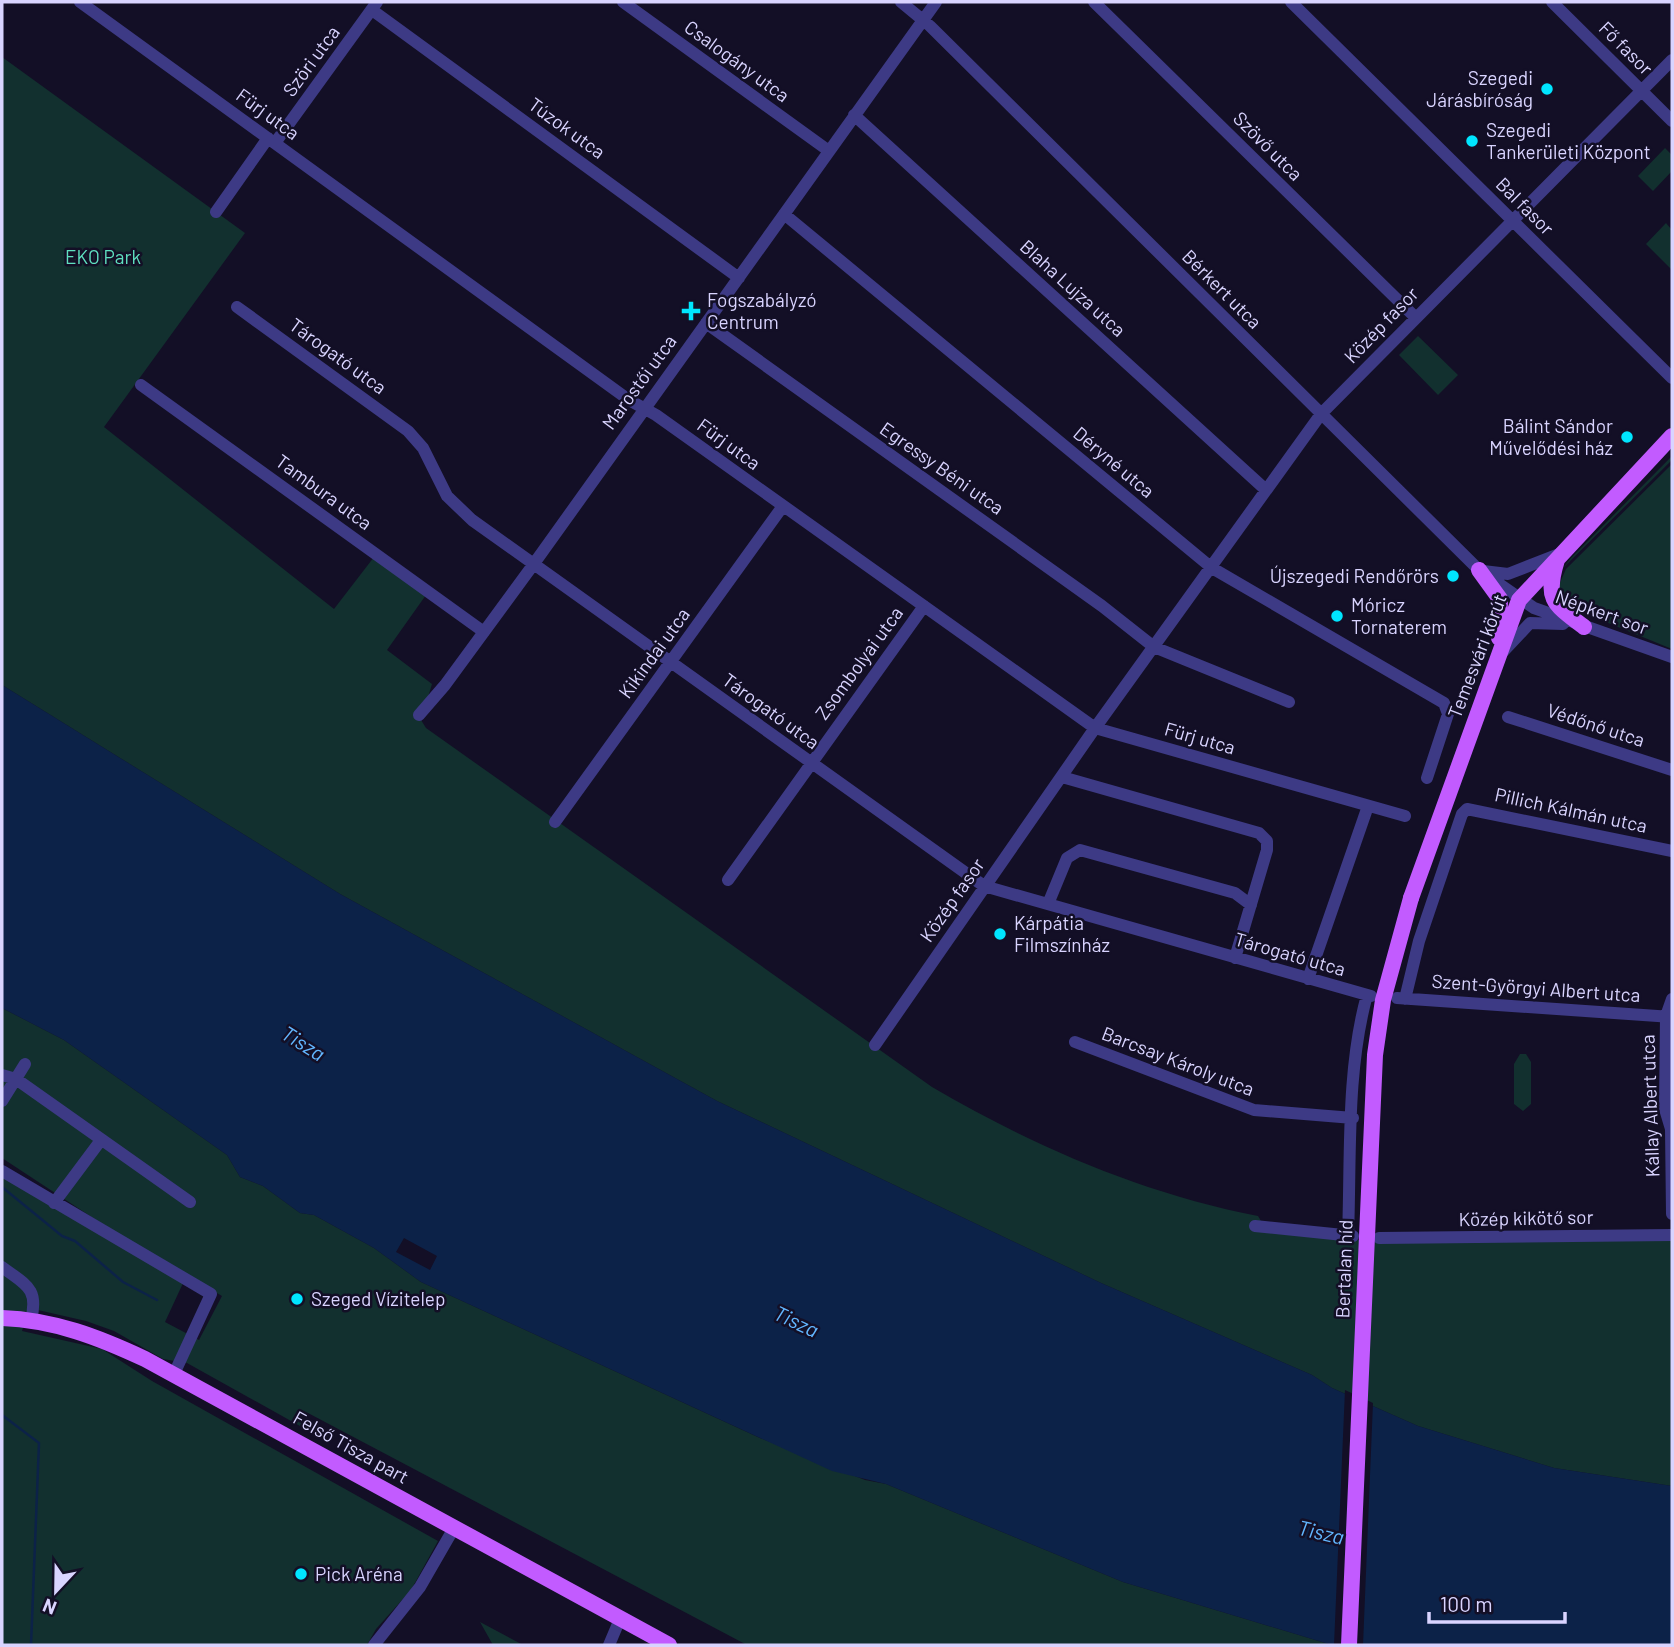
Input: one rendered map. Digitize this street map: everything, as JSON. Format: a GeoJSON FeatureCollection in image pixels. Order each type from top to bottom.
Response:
{"type":"FeatureCollection","features":[{"type":"Feature","properties":{"kind":"main road","name":"Temesvári körút"},"geometry":{"type":"LineString","coordinates":[[1411,898],[1519,600],[1559,554],[1672,436]]}},
{"type":"Feature","properties":{"kind":"main road"},"geometry":{"type":"LineString","coordinates":[[1559,554],[1552,579],[1551,597],[1561,610],[1584,627]]}},
{"type":"Feature","properties":{"kind":"main road"},"geometry":{"type":"LineString","coordinates":[[1479,570],[1501,606],[1497,657]]}},
{"type":"Feature","properties":{"kind":"main road","name":"Bertalan híd"},"geometry":{"type":"LineString","coordinates":[[1349,1645],[1375,1055],[1382,1000],[1411,898]]}},
{"type":"Feature","properties":{"kind":"main road","name":"Felső Tisza part"},"geometry":{"type":"LineString","coordinates":[[2,1318],[31,1320],[94,1336],[174,1374],[668,1645]]}},
{"type":"Feature","properties":{"kind":"street","name":"Fürj utca"},"geometry":{"type":"LineString","coordinates":[[80,2],[629,400],[644,407],[1095,728],[1405,816]]}},
{"type":"Feature","properties":{"kind":"street","name":"Csalogány utca"},"geometry":{"type":"LineString","coordinates":[[623,2],[829,151]]}},
{"type":"Feature","properties":{"kind":"street","name":"Bérkert utca"},"geometry":{"type":"LineString","coordinates":[[901,2],[923,19],[1479,570],[1519,600]]}},
{"type":"Feature","properties":{"kind":"street","name":"Marostői utca"},"geometry":{"type":"LineString","coordinates":[[419,715],[533,565],[936,2]]}},
{"type":"Feature","properties":{"kind":"street","name":"Szövő utca"},"geometry":{"type":"LineString","coordinates":[[1094,2],[1415,317]]}},
{"type":"Feature","properties":{"kind":"street","name":"Bal fasor"},"geometry":{"type":"LineString","coordinates":[[1292,2],[1672,378]]}},
{"type":"Feature","properties":{"kind":"street","name":"Fő fasor"},"geometry":{"type":"LineString","coordinates":[[1552,2],[1672,121]]}},
{"type":"Feature","properties":{"kind":"street","name":"Szöri utca"},"geometry":{"type":"LineString","coordinates":[[216,212],[374,6]]}},
{"type":"Feature","properties":{"kind":"street","name":"Túzok utca"},"geometry":{"type":"LineString","coordinates":[[374,6],[739,278]]}},
{"type":"Feature","properties":{"kind":"street","name":"Közép fasor"},"geometry":{"type":"LineString","coordinates":[[875,1045],[1095,728],[1321,414],[1672,60]]}},
{"type":"Feature","properties":{"kind":"street","name":"Blaha Lujza utca"},"geometry":{"type":"LineString","coordinates":[[854,115],[1266,490]]}},
{"type":"Feature","properties":{"kind":"street","name":"Déryné utca"},"geometry":{"type":"LineString","coordinates":[[784,214],[1212,568],[1444,703]]}},
{"type":"Feature","properties":{"kind":"street","name":"Tárogató utca"},"geometry":{"type":"LineString","coordinates":[[237,307],[408,430],[417,439],[447,496],[458,509],[984,886],[1369,995],[1361,1016],[1353,1118]]}},
{"type":"Feature","properties":{"kind":"street","name":"Egressy Béni utca"},"geometry":{"type":"LineString","coordinates":[[706,323],[1102,606],[1154,647]]}},
{"type":"Feature","properties":{"kind":"street","name":"Tambura utca"},"geometry":{"type":"LineString","coordinates":[[141,385],[484,632]]}},
{"type":"Feature","properties":{"kind":"street","name":"Kikindai utca"},"geometry":{"type":"LineString","coordinates":[[555,822],[783,506]]}},
{"type":"Feature","properties":{"kind":"street"},"geometry":{"type":"LineString","coordinates":[[1479,570],[1508,574],[1559,554]]}},
{"type":"Feature","properties":{"kind":"street","name":"Népkert sor"},"geometry":{"type":"LineString","coordinates":[[1519,600],[1584,627],[1672,657]]}},
{"type":"Feature","properties":{"kind":"street","name":"Zsombolyai utca"},"geometry":{"type":"LineString","coordinates":[[728,880],[924,606]]}},
{"type":"Feature","properties":{"kind":"street"},"geometry":{"type":"LineString","coordinates":[[1497,657],[1530,624],[1547,622],[1584,627]]}},
{"type":"Feature","properties":{"kind":"street"},"geometry":{"type":"LineString","coordinates":[[1154,647],[1289,702]]}},
{"type":"Feature","properties":{"kind":"street","name":"Temesvári körút"},"geometry":{"type":"LineString","coordinates":[[1427,778],[1448,715],[1444,703]]}},
{"type":"Feature","properties":{"kind":"street","name":"Védőnő utca"},"geometry":{"type":"LineString","coordinates":[[1508,717],[1672,770]]}},
{"type":"Feature","properties":{"kind":"street"},"geometry":{"type":"LineString","coordinates":[[1062,777],[1259,833],[1267,841],[1267,850],[1234,958]]}},
{"type":"Feature","properties":{"kind":"street"},"geometry":{"type":"LineString","coordinates":[[1308,979],[1368,806]]}},
{"type":"Feature","properties":{"kind":"street","name":"Pillich Kálmán utca"},"geometry":{"type":"LineString","coordinates":[[1401,999],[1462,814],[1467,809],[1672,851]]}},
{"type":"Feature","properties":{"kind":"street"},"geometry":{"type":"LineString","coordinates":[[1048,904],[1067,858],[1080,850],[1235,894],[1251,905]]}},
{"type":"Feature","properties":{"kind":"street","name":"Szent-Györgyi Albert utca"},"geometry":{"type":"LineString","coordinates":[[1401,999],[1669,1017]]}},
{"type":"Feature","properties":{"kind":"street","name":"Kállay Albert utca"},"geometry":{"type":"LineString","coordinates":[[1672,999],[1665,1109],[1671,1129],[1672,1213]]}},
{"type":"Feature","properties":{"kind":"street","name":"Barcsay Károly utca"},"geometry":{"type":"LineString","coordinates":[[1075,1042],[1254,1110],[1353,1118]]}},
{"type":"Feature","properties":{"kind":"street"},"geometry":{"type":"LineString","coordinates":[[2,1101],[26,1063]]}},
{"type":"Feature","properties":{"kind":"street"},"geometry":{"type":"LineString","coordinates":[[2,1074],[16,1079],[190,1202]]}},
{"type":"Feature","properties":{"kind":"street"},"geometry":{"type":"LineString","coordinates":[[1255,1226],[1350,1236],[1353,1118]]}},
{"type":"Feature","properties":{"kind":"street"},"geometry":{"type":"LineString","coordinates":[[54,1203],[100,1140]]}},
{"type":"Feature","properties":{"kind":"street"},"geometry":{"type":"LineString","coordinates":[[2,1171],[211,1294],[174,1374]]}},
{"type":"Feature","properties":{"kind":"street","name":"Közép kikötő sor"},"geometry":{"type":"LineString","coordinates":[[1380,1238],[1672,1235]]}},
{"type":"Feature","properties":{"kind":"street"},"geometry":{"type":"LineString","coordinates":[[2,1267],[33,1293],[35,1300],[31,1320]]}},
{"type":"Feature","properties":{"kind":"street"},"geometry":{"type":"LineString","coordinates":[[373,1645],[414,1596],[454,1528]]}},
{"type":"Feature","properties":{"kind":"street"},"geometry":{"type":"LineString","coordinates":[[609,1645],[620,1619]]}},
{"type":"Feature","properties":{"kind":"green space","name":"EKO Park"},"geometry":{"type":"Polygon","coordinates":[[[2,57],[245,233],[104,427],[334,609],[374,557],[426,595],[387,650],[432,684],[421,720],[426,728],[932,1087],[1010,1129],[1090,1165],[1172,1195],[1258,1216],[1267,1231],[1388,1243],[1672,1239],[1672,1486],[1554,1468],[1418,1426],[1332,1388],[1312,1375],[1101,1283],[717,1101],[340,894],[2,685],[2,57]]]}},
{"type":"Feature","properties":{"kind":"green space"},"geometry":{"type":"Polygon","coordinates":[[[1665,148],[1672,155],[1672,171],[1653,191],[1638,176],[1665,148]]]}},
{"type":"Feature","properties":{"kind":"green space"},"geometry":{"type":"Polygon","coordinates":[[[1666,223],[1672,230],[1672,270],[1646,244],[1666,223]]]}},
{"type":"Feature","properties":{"kind":"green space"},"geometry":{"type":"Polygon","coordinates":[[[1418,336],[1458,375],[1438,395],[1399,355],[1418,336]]]}},
{"type":"Feature","properties":{"kind":"green space"},"geometry":{"type":"Polygon","coordinates":[[[1672,456],[1672,460],[1563,568],[1571,558],[1672,456]]]}},
{"type":"Feature","properties":{"kind":"green space"},"geometry":{"type":"Polygon","coordinates":[[[1672,464],[1672,649],[1569,607],[1561,599],[1558,587],[1566,569],[1672,464]]]}},
{"type":"Feature","properties":{"kind":"green space"},"geometry":{"type":"Polygon","coordinates":[[[2,1008],[64,1040],[227,1155],[240,1177],[263,1186],[300,1213],[314,1215],[374,1248],[421,1282],[760,1438],[865,1480],[886,1484],[1123,1582],[1332,1645],[747,1645],[308,1413],[300,1426],[187,1363],[163,1359],[114,1331],[86,1321],[29,1308],[22,1331],[102,1349],[152,1381],[438,1541],[411,1590],[376,1629],[367,1645],[2,1645],[2,1173],[184,1281],[165,1322],[199,1340],[222,1296],[125,1239],[2,1158],[2,1008]]]}},
{"type":"Feature","properties":{"kind":"green space"},"geometry":{"type":"Polygon","coordinates":[[[1520,1054],[1526,1054],[1531,1062],[1531,1104],[1523,1111],[1514,1104],[1514,1064],[1520,1054]]]}},
{"type":"Feature","properties":{"kind":"green space"},"geometry":{"type":"Polygon","coordinates":[[[480,1622],[523,1645],[493,1645],[480,1622]]]}},
{"type":"Feature","properties":{"kind":"water","name":"Tisza"},"geometry":{"type":"Polygon","coordinates":[[[2,685],[340,894],[717,1101],[1101,1283],[1312,1375],[1332,1388],[1418,1426],[1554,1468],[1672,1486],[1672,1645],[1332,1645],[1123,1582],[886,1484],[832,1471],[421,1282],[374,1248],[314,1215],[300,1213],[263,1186],[240,1177],[227,1155],[64,1040],[2,1008],[2,685]]]}},
{"type":"Feature","properties":{"kind":"pier"},"geometry":{"type":"Polygon","coordinates":[[[404,1238],[437,1256],[430,1270],[396,1252],[404,1238]]]}},
{"type":"Feature","properties":{"kind":"pier"},"geometry":{"type":"Polygon","coordinates":[[[1345,1390],[1373,1403],[1363,1645],[1334,1645],[1345,1390]]]}},
{"type":"Feature","properties":{"kind":"waterway"},"geometry":{"type":"LineString","coordinates":[[2,1187],[62,1236],[75,1241],[123,1282],[157,1300]]}},
{"type":"Feature","properties":{"kind":"waterway"},"geometry":{"type":"LineString","coordinates":[[2,1415],[39,1443],[31,1645]]}},
{"type":"Feature","properties":{"kind":"place","name":"Szegedi Járásbíróság"},"geometry":{"type":"Point","coordinates":[1547,89]}},
{"type":"Feature","properties":{"kind":"place","name":"Szegedi Tankerületi Központ"},"geometry":{"type":"Point","coordinates":[1472,141]}},
{"type":"Feature","properties":{"kind":"place","name":"Fogszabályzó Centrum"},"geometry":{"type":"Point","coordinates":[691,311]}},
{"type":"Feature","properties":{"kind":"place","name":"Bálint Sándor Művelődési ház"},"geometry":{"type":"Point","coordinates":[1627,437]}},
{"type":"Feature","properties":{"kind":"place","name":"Újszegedi Rendőrörs"},"geometry":{"type":"Point","coordinates":[1453,576]}},
{"type":"Feature","properties":{"kind":"place","name":"Móricz Tornaterem"},"geometry":{"type":"Point","coordinates":[1337,616]}},
{"type":"Feature","properties":{"kind":"place","name":"Kárpátia Filmszínház"},"geometry":{"type":"Point","coordinates":[1000,934]}},
{"type":"Feature","properties":{"kind":"place","name":"Szeged Vízitelep"},"geometry":{"type":"Point","coordinates":[297,1299]}},
{"type":"Feature","properties":{"kind":"place","name":"Pick Aréna"},"geometry":{"type":"Point","coordinates":[301,1574]}}]}
